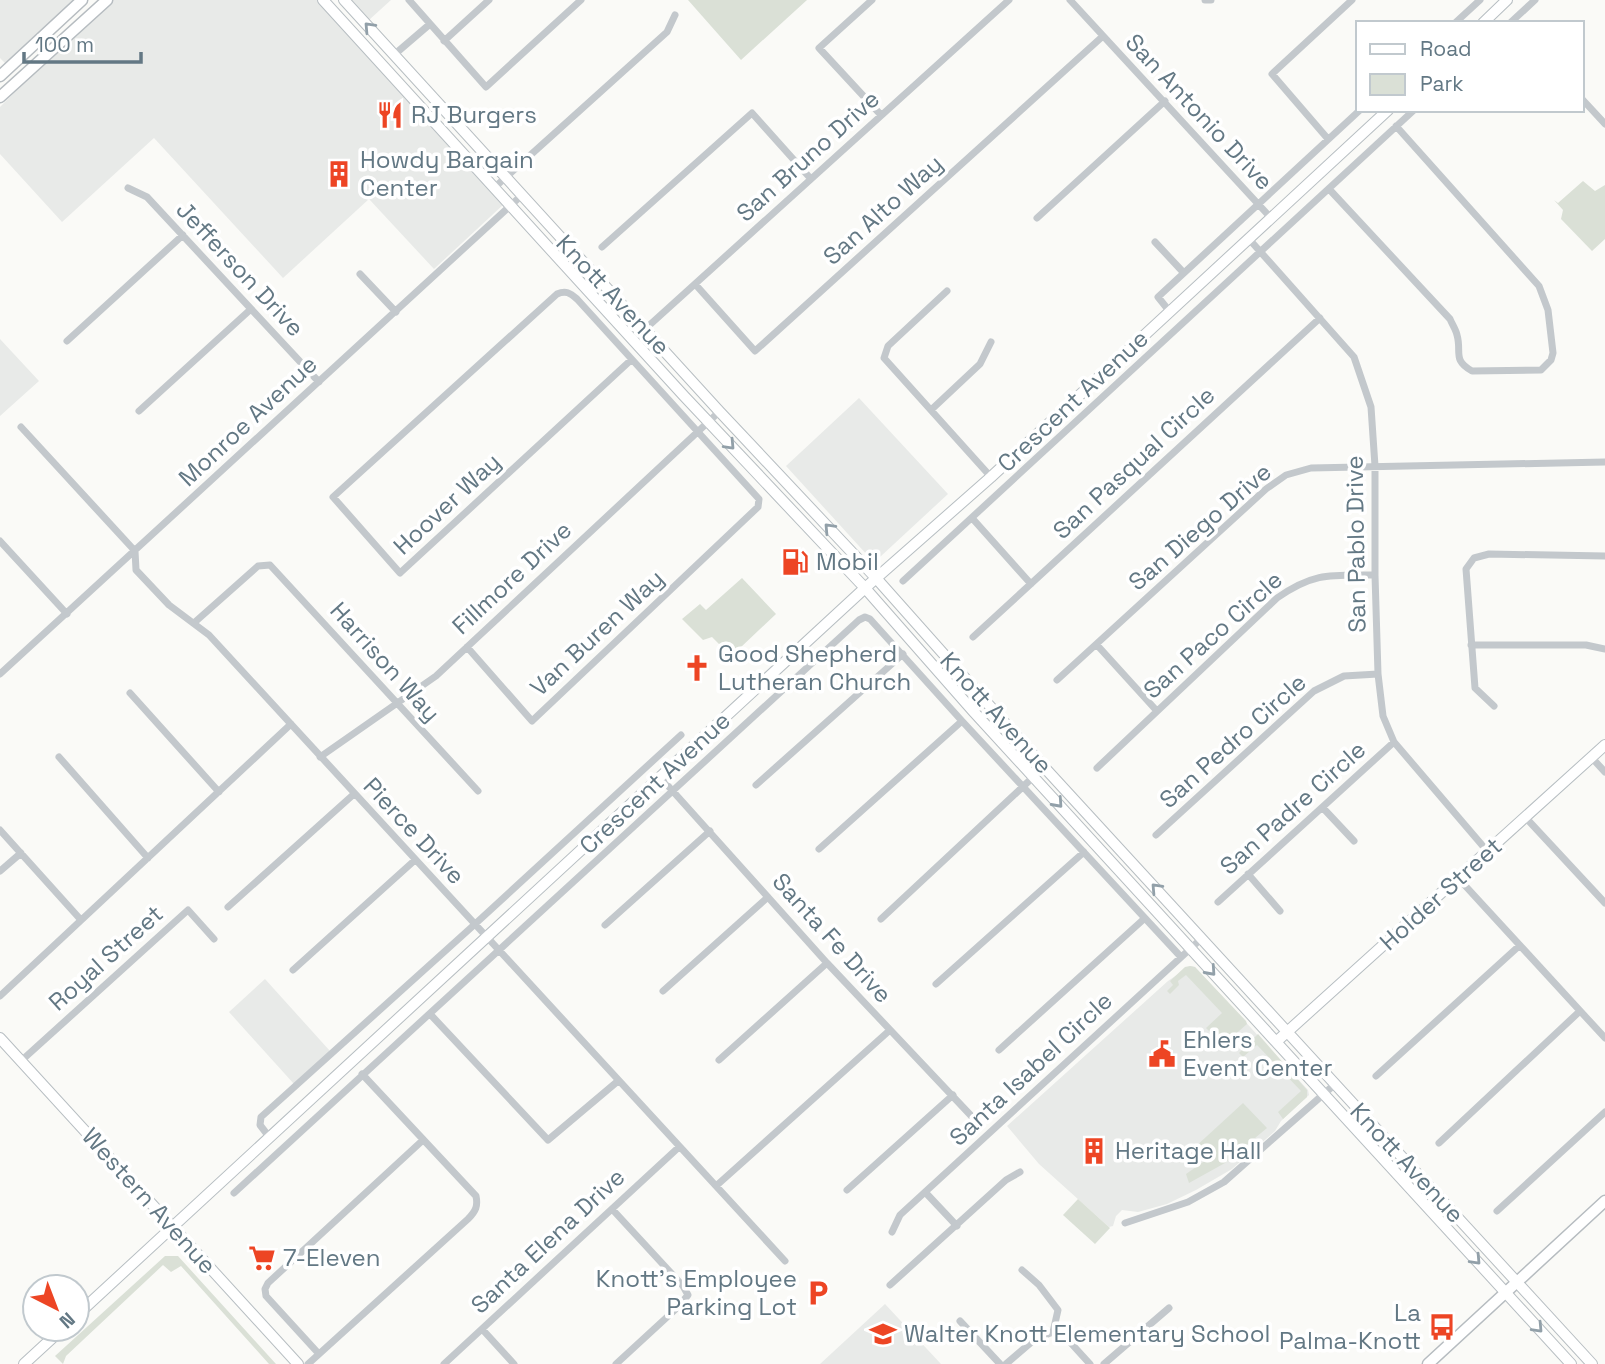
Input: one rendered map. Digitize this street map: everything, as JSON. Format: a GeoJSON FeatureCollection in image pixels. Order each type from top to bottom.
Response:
{"type":"FeatureCollection","features":[{"type":"Feature","properties":{"kind":"main road"},"geometry":{"type":"LineString","coordinates":[[0,76],[82,0]]}},
{"type":"Feature","properties":{"kind":"main road"},"geometry":{"type":"LineString","coordinates":[[0,97],[107,0]]}},
{"type":"Feature","properties":{"kind":"main road","name":"Knott Avenue"},"geometry":{"type":"LineString","coordinates":[[323,0],[633,340],[865,588],[1571,1364]]}},
{"type":"Feature","properties":{"kind":"main road","name":"Knott Avenue"},"geometry":{"type":"LineString","coordinates":[[344,0],[876,578],[1334,1085],[1592,1364]]}},
{"type":"Feature","properties":{"kind":"main road"},"geometry":{"type":"LineString","coordinates":[[1485,21],[1507,0]]}},
{"type":"Feature","properties":{"kind":"main road"},"geometry":{"type":"LineString","coordinates":[[383,64],[395,54]]}},
{"type":"Feature","properties":{"kind":"main road","name":"Crescent Avenue"},"geometry":{"type":"LineString","coordinates":[[91,1302],[1386,112]]}},
{"type":"Feature","properties":{"kind":"main road"},"geometry":{"type":"LineString","coordinates":[[771,488],[782,478]]}},
{"type":"Feature","properties":{"kind":"main road","name":"Holder Street"},"geometry":{"type":"LineString","coordinates":[[1276,1042],[1605,745]]}},
{"type":"Feature","properties":{"kind":"main road","name":"Western Avenue"},"geometry":{"type":"LineString","coordinates":[[0,1038],[298,1364]]}},
{"type":"Feature","properties":{"kind":"main road"},"geometry":{"type":"LineString","coordinates":[[1428,1364],[1605,1201]]}},
{"type":"Feature","properties":{"kind":"main road"},"geometry":{"type":"LineString","coordinates":[[24,1364],[47,1343]]}},
{"type":"Feature","properties":{"kind":"street"},"geometry":{"type":"LineString","coordinates":[[409,0],[486,87],[581,0]]}},
{"type":"Feature","properties":{"kind":"street"},"geometry":{"type":"LineString","coordinates":[[444,41],[489,0]]}},
{"type":"Feature","properties":{"kind":"street"},"geometry":{"type":"LineString","coordinates":[[872,0],[819,48],[881,115]]}},
{"type":"Feature","properties":{"kind":"street","name":"San Bruno Drive"},"geometry":{"type":"LineString","coordinates":[[633,340],[1009,0]]}},
{"type":"Feature","properties":{"kind":"street","name":"San Antonio Drive"},"geometry":{"type":"LineString","coordinates":[[1070,0],[1271,218]]}},
{"type":"Feature","properties":{"kind":"street"},"geometry":{"type":"LineString","coordinates":[[1205,0],[1211,0]]}},
{"type":"Feature","properties":{"kind":"street"},"geometry":{"type":"LineString","coordinates":[[1328,139],[1272,74],[1352,0]]}},
{"type":"Feature","properties":{"kind":"street"},"geometry":{"type":"LineString","coordinates":[[1457,21],[1480,0]]}},
{"type":"Feature","properties":{"kind":"street"},"geometry":{"type":"LineString","coordinates":[[1512,21],[1535,0]]}},
{"type":"Feature","properties":{"kind":"street"},"geometry":{"type":"LineString","coordinates":[[495,187],[667,32],[675,15]]}},
{"type":"Feature","properties":{"kind":"street"},"geometry":{"type":"LineString","coordinates":[[395,54],[430,24]]}},
{"type":"Feature","properties":{"kind":"street","name":"San Alto Way"},"geometry":{"type":"LineString","coordinates":[[695,284],[755,351],[1103,36]]}},
{"type":"Feature","properties":{"kind":"street"},"geometry":{"type":"LineString","coordinates":[[1037,218],[1165,101]]}},
{"type":"Feature","properties":{"kind":"street"},"geometry":{"type":"LineString","coordinates":[[1584,101],[1605,124]]}},
{"type":"Feature","properties":{"kind":"street"},"geometry":{"type":"LineString","coordinates":[[1170,312],[1158,297],[1358,112]]}},
{"type":"Feature","properties":{"kind":"street"},"geometry":{"type":"LineString","coordinates":[[903,581],[1412,112]]}},
{"type":"Feature","properties":{"kind":"street"},"geometry":{"type":"LineString","coordinates":[[601,247],[752,113],[811,179]]}},
{"type":"Feature","properties":{"kind":"street"},"geometry":{"type":"LineString","coordinates":[[1329,189],[1450,319],[1458,337],[1459,361],[1464,367],[1472,372],[1541,370],[1546,366],[1553,353],[1550,324],[1539,286],[1396,126]]}},
{"type":"Feature","properties":{"kind":"street","name":"Jefferson Drive"},"geometry":{"type":"LineString","coordinates":[[128,188],[147,197],[319,382]]}},
{"type":"Feature","properties":{"kind":"street","name":"Monroe Avenue"},"geometry":{"type":"LineString","coordinates":[[0,674],[522,195]]}},
{"type":"Feature","properties":{"kind":"street"},"geometry":{"type":"LineString","coordinates":[[66,341],[183,234]]}},
{"type":"Feature","properties":{"kind":"street","name":"San Pablo Drive"},"geometry":{"type":"LineString","coordinates":[[1249,239],[1354,357],[1371,408],[1376,466],[1374,575],[1378,674],[1383,716],[1394,743],[1488,852]]}},
{"type":"Feature","properties":{"kind":"street"},"geometry":{"type":"LineString","coordinates":[[1155,242],[1183,272]]}},
{"type":"Feature","properties":{"kind":"street"},"geometry":{"type":"LineString","coordinates":[[360,274],[396,312]]}},
{"type":"Feature","properties":{"kind":"street"},"geometry":{"type":"LineString","coordinates":[[947,291],[888,346],[884,358],[991,477]]}},
{"type":"Feature","properties":{"kind":"street","name":"Hoover Way"},"geometry":{"type":"LineString","coordinates":[[569,292],[577,299],[631,360],[400,573],[333,496],[556,294],[569,292]]}},
{"type":"Feature","properties":{"kind":"street"},"geometry":{"type":"LineString","coordinates":[[139,411],[251,309]]}},
{"type":"Feature","properties":{"kind":"street","name":"San Pasqual Circle"},"geometry":{"type":"LineString","coordinates":[[973,637],[1320,318]]}},
{"type":"Feature","properties":{"kind":"street"},"geometry":{"type":"LineString","coordinates":[[931,410],[980,364],[991,342]]}},
{"type":"Feature","properties":{"kind":"street"},"geometry":{"type":"LineString","coordinates":[[631,360],[698,431]]}},
{"type":"Feature","properties":{"kind":"street","name":"Fillmore Drive"},"geometry":{"type":"LineString","coordinates":[[320,757],[395,702],[436,676],[720,411]]}},
{"type":"Feature","properties":{"kind":"street","name":"Pierce Drive"},"geometry":{"type":"LineString","coordinates":[[21,427],[135,551],[136,570],[169,606],[195,622],[291,724],[785,1261]]}},
{"type":"Feature","properties":{"kind":"street","name":"Van Buren Way"},"geometry":{"type":"LineString","coordinates":[[467,647],[532,721],[760,504],[759,499],[698,431]]}},
{"type":"Feature","properties":{"kind":"street","name":"San Diego Drive"},"geometry":{"type":"LineString","coordinates":[[1057,680],[1266,489],[1286,475],[1311,468],[1605,462]]}},
{"type":"Feature","properties":{"kind":"street"},"geometry":{"type":"LineString","coordinates":[[972,518],[1031,584]]}},
{"type":"Feature","properties":{"kind":"street"},"geometry":{"type":"LineString","coordinates":[[0,541],[67,614]]}},
{"type":"Feature","properties":{"kind":"street"},"geometry":{"type":"LineString","coordinates":[[1494,706],[1475,688],[1466,569],[1474,558],[1489,554],[1605,556]]}},
{"type":"Feature","properties":{"kind":"street","name":"Harrison Way"},"geometry":{"type":"LineString","coordinates":[[195,622],[262,562],[273,568],[478,791]]}},
{"type":"Feature","properties":{"kind":"street","name":"San Paco Circle"},"geometry":{"type":"LineString","coordinates":[[1097,768],[1277,598],[1299,583],[1324,575],[1374,575]]}},
{"type":"Feature","properties":{"kind":"street","name":"Crescent Avenue"},"geometry":{"type":"LineString","coordinates":[[234,1193],[859,620],[866,617],[870,619],[903,654]]}},
{"type":"Feature","properties":{"kind":"street"},"geometry":{"type":"LineString","coordinates":[[1097,645],[1156,710]]}},
{"type":"Feature","properties":{"kind":"street"},"geometry":{"type":"LineString","coordinates":[[1471,645],[1586,645],[1605,649]]}},
{"type":"Feature","properties":{"kind":"street"},"geometry":{"type":"LineString","coordinates":[[756,785],[903,654],[962,722],[1181,957]]}},
{"type":"Feature","properties":{"kind":"street","name":"San Pedro Circle"},"geometry":{"type":"LineString","coordinates":[[1156,835],[1314,691],[1344,676],[1378,674]]}},
{"type":"Feature","properties":{"kind":"street"},"geometry":{"type":"LineString","coordinates":[[130,693],[219,792]]}},
{"type":"Feature","properties":{"kind":"street"},"geometry":{"type":"LineString","coordinates":[[819,849],[962,722]]}},
{"type":"Feature","properties":{"kind":"street"},"geometry":{"type":"LineString","coordinates":[[0,996],[291,724]]}},
{"type":"Feature","properties":{"kind":"street"},"geometry":{"type":"LineString","coordinates":[[270,1138],[260,1125],[261,1117],[681,735]]}},
{"type":"Feature","properties":{"kind":"street","name":"San Padre Circle"},"geometry":{"type":"LineString","coordinates":[[1218,902],[1394,743]]}},
{"type":"Feature","properties":{"kind":"street"},"geometry":{"type":"LineString","coordinates":[[58,757],[148,858]]}},
{"type":"Feature","properties":{"kind":"street"},"geometry":{"type":"LineString","coordinates":[[1592,758],[1605,772]]}},
{"type":"Feature","properties":{"kind":"street"},"geometry":{"type":"LineString","coordinates":[[881,919],[1045,767]]}},
{"type":"Feature","properties":{"kind":"street","name":"Santa Fe Drive"},"geometry":{"type":"LineString","coordinates":[[661,778],[827,962],[978,1122]]}},
{"type":"Feature","properties":{"kind":"street"},"geometry":{"type":"LineString","coordinates":[[228,907],[354,794]]}},
{"type":"Feature","properties":{"kind":"street"},"geometry":{"type":"LineString","coordinates":[[1323,808],[1354,841]]}},
{"type":"Feature","properties":{"kind":"street"},"geometry":{"type":"LineString","coordinates":[[1525,817],[1605,903]]}},
{"type":"Feature","properties":{"kind":"street"},"geometry":{"type":"LineString","coordinates":[[0,830],[81,920]]}},
{"type":"Feature","properties":{"kind":"street"},"geometry":{"type":"LineString","coordinates":[[606,925],[710,831]]}},
{"type":"Feature","properties":{"kind":"street"},"geometry":{"type":"LineString","coordinates":[[936,984],[1084,852]]}},
{"type":"Feature","properties":{"kind":"street"},"geometry":{"type":"LineString","coordinates":[[0,871],[21,853]]}},
{"type":"Feature","properties":{"kind":"street"},"geometry":{"type":"LineString","coordinates":[[293,971],[415,860]]}},
{"type":"Feature","properties":{"kind":"street"},"geometry":{"type":"LineString","coordinates":[[1248,874],[1280,911]]}},
{"type":"Feature","properties":{"kind":"street"},"geometry":{"type":"LineString","coordinates":[[1459,879],[1605,1038]]}},
{"type":"Feature","properties":{"kind":"street"},"geometry":{"type":"LineString","coordinates":[[663,991],[768,897]]}},
{"type":"Feature","properties":{"kind":"street","name":"Royal Street"},"geometry":{"type":"LineString","coordinates":[[21,1062],[188,910],[214,939]]}},
{"type":"Feature","properties":{"kind":"street"},"geometry":{"type":"LineString","coordinates":[[999,1050],[1145,918]]}},
{"type":"Feature","properties":{"kind":"street","name":"Santa Isabel Circle"},"geometry":{"type":"LineString","coordinates":[[892,1232],[900,1215],[1202,938]]}},
{"type":"Feature","properties":{"kind":"street"},"geometry":{"type":"LineString","coordinates":[[1376,1076],[1519,946]]}},
{"type":"Feature","properties":{"kind":"street"},"geometry":{"type":"LineString","coordinates":[[719,1060],[827,962]]}},
{"type":"Feature","properties":{"kind":"street"},"geometry":{"type":"LineString","coordinates":[[1439,1143],[1580,1011]]}},
{"type":"Feature","properties":{"kind":"street"},"geometry":{"type":"LineString","coordinates":[[430,1014],[548,1140],[618,1081]]}},
{"type":"Feature","properties":{"kind":"street"},"geometry":{"type":"LineString","coordinates":[[716,1186],[890,1030]]}},
{"type":"Feature","properties":{"kind":"street"},"geometry":{"type":"LineString","coordinates":[[308,1364],[474,1212],[478,1204],[476,1196],[362,1074]]}},
{"type":"Feature","properties":{"kind":"street"},"geometry":{"type":"LineString","coordinates":[[1125,1223],[1188,1202],[1224,1182],[1334,1085]]}},
{"type":"Feature","properties":{"kind":"street"},"geometry":{"type":"LineString","coordinates":[[847,1190],[953,1095]]}},
{"type":"Feature","properties":{"kind":"street"},"geometry":{"type":"LineString","coordinates":[[1497,1211],[1605,1112]]}},
{"type":"Feature","properties":{"kind":"street"},"geometry":{"type":"LineString","coordinates":[[319,1354],[266,1296],[265,1289],[268,1283],[423,1140]]}},
{"type":"Feature","properties":{"kind":"street","name":"Santa Elena Drive"},"geometry":{"type":"LineString","coordinates":[[444,1364],[679,1147]]}},
{"type":"Feature","properties":{"kind":"street"},"geometry":{"type":"LineString","coordinates":[[890,1285],[1006,1180],[1020,1172]]}},
{"type":"Feature","properties":{"kind":"street"},"geometry":{"type":"LineString","coordinates":[[925,1192],[957,1226]]}},
{"type":"Feature","properties":{"kind":"street"},"geometry":{"type":"LineString","coordinates":[[612,1209],[683,1286],[688,1295],[616,1364]]}},
{"type":"Feature","properties":{"kind":"street"},"geometry":{"type":"LineString","coordinates":[[1022,1270],[1039,1285],[1058,1310],[1054,1332]]}},
{"type":"Feature","properties":{"kind":"street"},"geometry":{"type":"LineString","coordinates":[[1104,1364],[1169,1308]]}},
{"type":"Feature","properties":{"kind":"street"},"geometry":{"type":"LineString","coordinates":[[960,1321],[1000,1364]]}},
{"type":"Feature","properties":{"kind":"street"},"geometry":{"type":"LineString","coordinates":[[482,1329],[514,1364]]}},
{"type":"Feature","properties":{"kind":"street"},"geometry":{"type":"LineString","coordinates":[[1006,1364],[1035,1339],[1054,1332]]}},
{"type":"Feature","properties":{"kind":"street"},"geometry":{"type":"LineString","coordinates":[[1054,1332],[1069,1341],[1090,1364]]}},
{"type":"Feature","properties":{"kind":"shaded area"},"geometry":{"type":"Polygon","coordinates":[[[0,0],[75,0],[6,64],[0,58],[0,0]]]}},
{"type":"Feature","properties":{"kind":"shaded area"},"geometry":{"type":"Polygon","coordinates":[[[110,0],[317,0],[504,204],[434,269],[369,199],[283,278],[154,138],[62,222],[0,154],[0,107],[110,0]]]}},
{"type":"Feature","properties":{"kind":"shaded area"},"geometry":{"type":"Polygon","coordinates":[[[351,0],[391,0],[369,20],[351,0]]]}},
{"type":"Feature","properties":{"kind":"shaded area"},"geometry":{"type":"Polygon","coordinates":[[[0,339],[39,381],[0,416],[0,339]]]}},
{"type":"Feature","properties":{"kind":"shaded area"},"geometry":{"type":"Polygon","coordinates":[[[859,398],[948,494],[880,557],[874,558],[869,557],[786,466],[859,398]]]}},
{"type":"Feature","properties":{"kind":"shaded area","name":"Ehlers Event Center"},"geometry":{"type":"Polygon","coordinates":[[[1190,966],[1195,967],[1308,1090],[1309,1095],[1281,1121],[1275,1131],[1232,1169],[1167,1204],[1138,1212],[1122,1210],[1116,1216],[1113,1226],[1109,1227],[1039,1164],[1007,1126],[1168,981],[1190,966]]]}},
{"type":"Feature","properties":{"kind":"shaded area"},"geometry":{"type":"Polygon","coordinates":[[[265,979],[330,1051],[294,1084],[229,1012],[265,979]]]}},
{"type":"Feature","properties":{"kind":"shaded area","name":"Walter Knott Elementary School"},"geometry":{"type":"Polygon","coordinates":[[[885,1304],[941,1364],[820,1364],[885,1304]]]}},
{"type":"Feature","properties":{"kind":"green space"},"geometry":{"type":"Polygon","coordinates":[[[688,0],[807,0],[741,60],[688,0]]]}},
{"type":"Feature","properties":{"kind":"green space"},"geometry":{"type":"Polygon","coordinates":[[[1583,181],[1595,191],[1605,185],[1605,239],[1592,251],[1561,219],[1563,210],[1554,200],[1558,203],[1583,181]]]}},
{"type":"Feature","properties":{"kind":"green space"},"geometry":{"type":"Polygon","coordinates":[[[742,578],[776,614],[740,648],[730,662],[723,654],[726,651],[712,637],[703,640],[682,619],[700,604],[706,610],[742,578]]]}},
{"type":"Feature","properties":{"kind":"green space"},"geometry":{"type":"Polygon","coordinates":[[[1185,967],[1195,967],[1246,1021],[1247,1024],[1223,1045],[1206,1028],[1222,1013],[1186,975],[1178,981],[1179,985],[1170,994],[1167,991],[1173,985],[1170,981],[1185,967]]]}},
{"type":"Feature","properties":{"kind":"green space"},"geometry":{"type":"Polygon","coordinates":[[[1258,1034],[1307,1090],[1307,1097],[1283,1119],[1278,1112],[1301,1091],[1257,1045],[1243,1057],[1239,1053],[1258,1034]]]}},
{"type":"Feature","properties":{"kind":"green space"},"geometry":{"type":"Polygon","coordinates":[[[1243,1103],[1267,1128],[1225,1163],[1189,1183],[1186,1174],[1206,1160],[1194,1148],[1243,1103]]]}},
{"type":"Feature","properties":{"kind":"green space"},"geometry":{"type":"Polygon","coordinates":[[[1078,1199],[1110,1228],[1095,1244],[1063,1215],[1078,1199]]]}},
{"type":"Feature","properties":{"kind":"green space"},"geometry":{"type":"Polygon","coordinates":[[[165,1256],[178,1256],[276,1364],[269,1364],[181,1266],[171,1272],[163,1265],[91,1333],[91,1323],[165,1256]]]}},
{"type":"Feature","properties":{"kind":"green space"},"geometry":{"type":"Polygon","coordinates":[[[69,1343],[80,1343],[66,1356],[63,1364],[55,1356],[69,1343]]]}},
{"type":"Feature","properties":{"kind":"place","name":"RJ Burgers"},"geometry":{"type":"Point","coordinates":[390,115]}},
{"type":"Feature","properties":{"kind":"place","name":"Howdy Bargain Center"},"geometry":{"type":"Point","coordinates":[339,174]}},
{"type":"Feature","properties":{"kind":"place","name":"Mobil"},"geometry":{"type":"Point","coordinates":[795,562]}},
{"type":"Feature","properties":{"kind":"place","name":"Good Shepherd Lutheran Church"},"geometry":{"type":"Point","coordinates":[697,668]}},
{"type":"Feature","properties":{"kind":"place","name":"Ehlers Event Center"},"geometry":{"type":"Point","coordinates":[1162,1054]}},
{"type":"Feature","properties":{"kind":"place","name":"Heritage Hall"},"geometry":{"type":"Point","coordinates":[1094,1151]}},
{"type":"Feature","properties":{"kind":"place","name":"7-Eleven"},"geometry":{"type":"Point","coordinates":[262,1258]}},
{"type":"Feature","properties":{"kind":"place","name":"Knott's Employee Parking Lot"},"geometry":{"type":"Point","coordinates":[818,1293]}},
{"type":"Feature","properties":{"kind":"place","name":"La Palma-Knott"},"geometry":{"type":"Point","coordinates":[1442,1327]}},
{"type":"Feature","properties":{"kind":"place","name":"Walter Knott Elementary School"},"geometry":{"type":"Point","coordinates":[883,1334]}}]}
